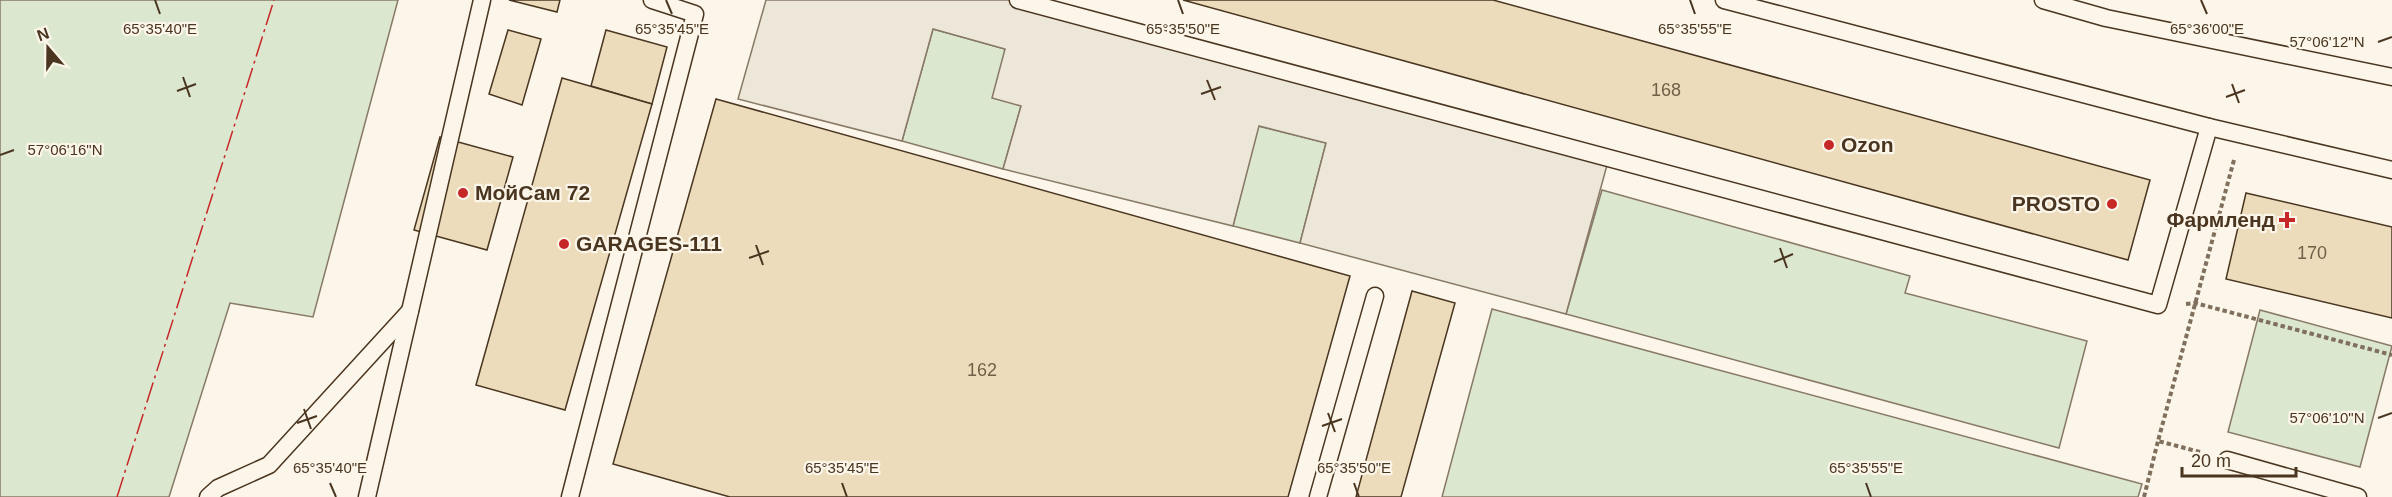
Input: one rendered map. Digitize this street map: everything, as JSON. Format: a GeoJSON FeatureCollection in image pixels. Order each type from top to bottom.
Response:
{"type":"FeatureCollection","features":[{"type":"Feature","properties":{"kind":"lane"},"geometry":{"type":"LineString","coordinates":[[367,497],[482,0]]}},
{"type":"Feature","properties":{"kind":"lane"},"geometry":{"type":"LineString","coordinates":[[570,497],[695,14],[652,0]]}},
{"type":"Feature","properties":{"kind":"lane"},"geometry":{"type":"LineString","coordinates":[[1018,0],[2158,305],[2209,126]]}},
{"type":"Feature","properties":{"kind":"lane"},"geometry":{"type":"LineString","coordinates":[[1724,0],[2209,126],[2392,170]]}},
{"type":"Feature","properties":{"kind":"lane"},"geometry":{"type":"LineString","coordinates":[[2043,0],[2106,18],[2392,77]]}},
{"type":"Feature","properties":{"kind":"lane"},"geometry":{"type":"LineString","coordinates":[[1318,497],[1375,296]]}},
{"type":"Feature","properties":{"kind":"lane"},"geometry":{"type":"LineString","coordinates":[[208,497],[218,488],[268,465],[411,310]]}},
{"type":"Feature","properties":{"kind":"lane"},"geometry":{"type":"LineString","coordinates":[[2227,460],[2358,497]]}},
{"type":"Feature","properties":{"kind":"path"},"geometry":{"type":"LineString","coordinates":[[2144,497],[2241,134]]}},
{"type":"Feature","properties":{"kind":"path"},"geometry":{"type":"LineString","coordinates":[[2158,305],[2195,303],[2392,355]]}},
{"type":"Feature","properties":{"kind":"path"},"geometry":{"type":"LineString","coordinates":[[2158,441],[2227,460]]}},
{"type":"Feature","properties":{"kind":"green space"},"geometry":{"type":"Polygon","coordinates":[[[0,0],[398,0],[313,317],[230,303],[169,497],[0,497],[0,0]]]}},
{"type":"Feature","properties":{"kind":"green space"},"geometry":{"type":"Polygon","coordinates":[[[933,29],[1005,49],[1021,106],[1003,169],[902,141],[933,29]]]}},
{"type":"Feature","properties":{"kind":"green space"},"geometry":{"type":"Polygon","coordinates":[[[1258,126],[1326,143],[1300,243],[1233,226],[1258,126]]]}},
{"type":"Feature","properties":{"kind":"green space"},"geometry":{"type":"Polygon","coordinates":[[[1602,190],[1910,276],[1905,293],[2087,341],[2059,448],[1566,314],[1602,190]]]}},
{"type":"Feature","properties":{"kind":"green space"},"geometry":{"type":"Polygon","coordinates":[[[1492,309],[2142,484],[2138,497],[1442,497],[1492,309]]]}},
{"type":"Feature","properties":{"kind":"green space"},"geometry":{"type":"Polygon","coordinates":[[[2260,310],[2392,346],[2360,467],[2228,432],[2260,310]]]}},
{"type":"Feature","properties":{"kind":"shaded area"},"geometry":{"type":"Polygon","coordinates":[[[766,0],[1018,0],[1609,158],[1566,314],[1300,243],[1326,143],[1259,126],[1233,226],[1003,169],[1021,106],[992,98],[1005,49],[933,29],[902,141],[738,99],[766,0]]]}},
{"type":"Feature","properties":{"kind":"building"},"geometry":{"type":"Polygon","coordinates":[[[509,0],[560,0],[557,12],[509,0]]]}},
{"type":"Feature","properties":{"kind":"building"},"geometry":{"type":"Polygon","coordinates":[[[1183,0],[1493,0],[2150,180],[2128,260],[1183,0]]]}},
{"type":"Feature","properties":{"kind":"building"},"geometry":{"type":"Polygon","coordinates":[[[508,30],[541,39],[522,105],[489,94],[508,30]]]}},
{"type":"Feature","properties":{"kind":"building"},"geometry":{"type":"Polygon","coordinates":[[[606,30],[667,47],[652,104],[591,86],[606,30]]]}},
{"type":"Feature","properties":{"kind":"building","name":"GARAGES-111"},"geometry":{"type":"Polygon","coordinates":[[[562,78],[652,104],[565,410],[476,385],[562,78]]]}},
{"type":"Feature","properties":{"kind":"building"},"geometry":{"type":"Polygon","coordinates":[[[716,99],[1350,276],[1288,497],[730,497],[613,464],[716,99]]]}},
{"type":"Feature","properties":{"kind":"building","name":"МойСам 72"},"geometry":{"type":"Polygon","coordinates":[[[440,137],[513,157],[487,250],[414,230],[440,137]]]}},
{"type":"Feature","properties":{"kind":"building"},"geometry":{"type":"Polygon","coordinates":[[[2246,193],[2392,227],[2392,318],[2226,279],[2246,193]]]}},
{"type":"Feature","properties":{"kind":"building"},"geometry":{"type":"Polygon","coordinates":[[[1412,291],[1455,303],[1401,497],[1356,497],[1412,291]]]}},
{"type":"Feature","properties":{"kind":"power"},"geometry":{"type":"LineString","coordinates":[[117,497],[274,0]]}},
{"type":"Feature","properties":{"kind":"place","name":"Ozon"},"geometry":{"type":"Point","coordinates":[1829,145]}},
{"type":"Feature","properties":{"kind":"place","name":"МойСам 72"},"geometry":{"type":"Point","coordinates":[463,193]}},
{"type":"Feature","properties":{"kind":"place","name":"PROSTO"},"geometry":{"type":"Point","coordinates":[2112,204]}},
{"type":"Feature","properties":{"kind":"place","name":"Фармленд"},"geometry":{"type":"Point","coordinates":[2287,220]}},
{"type":"Feature","properties":{"kind":"place","name":"GARAGES-111"},"geometry":{"type":"Point","coordinates":[564,244]}}]}
